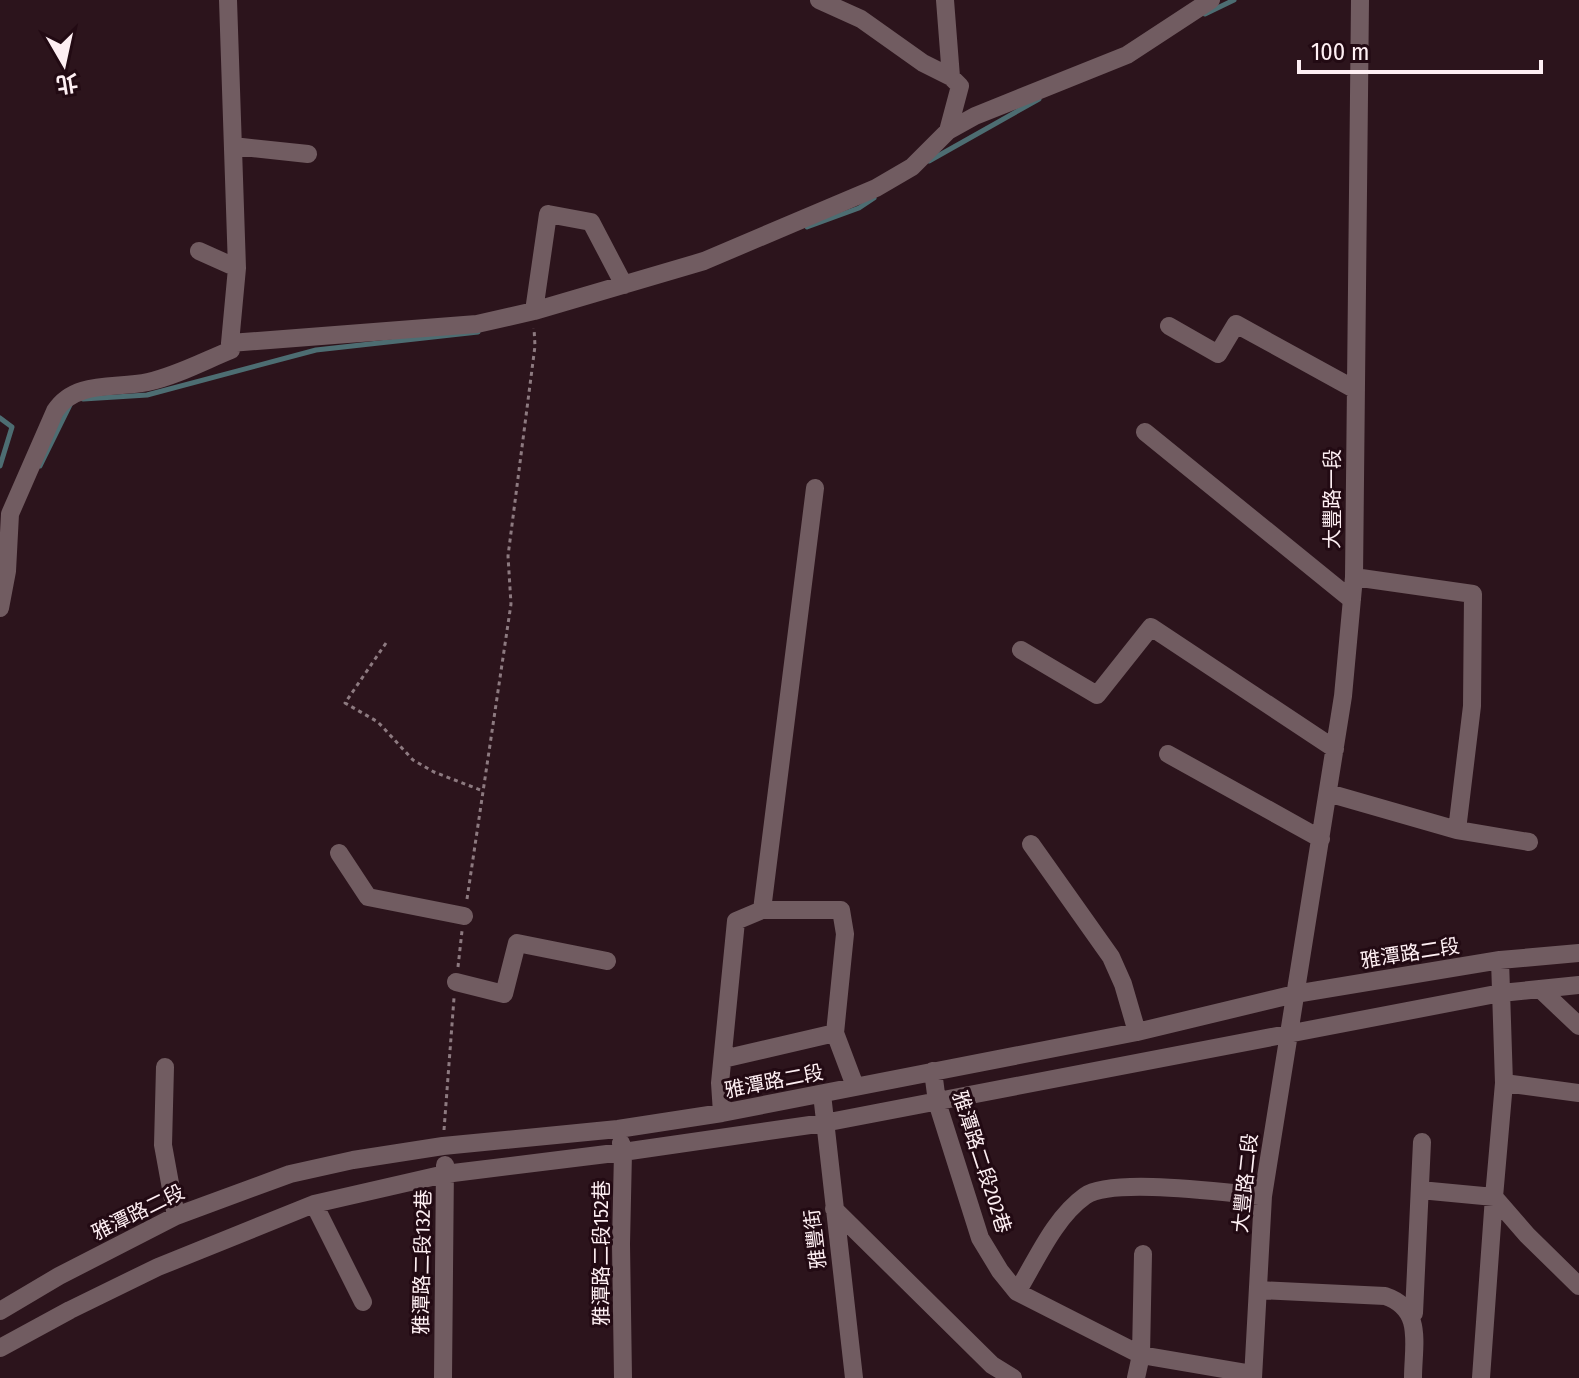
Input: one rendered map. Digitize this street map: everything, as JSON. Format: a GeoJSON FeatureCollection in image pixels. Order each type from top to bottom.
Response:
{"type":"FeatureCollection","features":[{"type":"Feature","properties":{"kind":"street"},"geometry":{"type":"LineString","coordinates":[[0,608],[7,571],[10,514],[43,436],[64,398],[84,389],[149,381],[231,350],[237,268],[228,0]]}},
{"type":"Feature","properties":{"kind":"street"},"geometry":{"type":"LineString","coordinates":[[819,0],[861,19],[923,63],[951,77],[960,86],[948,131]]}},
{"type":"Feature","properties":{"kind":"street"},"geometry":{"type":"LineString","coordinates":[[945,0],[951,77]]}},
{"type":"Feature","properties":{"kind":"street"},"geometry":{"type":"LineString","coordinates":[[230,343],[477,324],[534,311],[704,261],[876,188],[912,167],[948,131],[975,116],[1127,55],[1211,0]]}},
{"type":"Feature","properties":{"kind":"street","name":"大豐路一段"},"geometry":{"type":"LineString","coordinates":[[1295,994],[1343,696],[1354,577],[1360,0]]}},
{"type":"Feature","properties":{"kind":"street"},"geometry":{"type":"LineString","coordinates":[[233,146],[308,154]]}},
{"type":"Feature","properties":{"kind":"street"},"geometry":{"type":"LineString","coordinates":[[534,311],[548,214],[591,222],[624,285]]}},
{"type":"Feature","properties":{"kind":"street"},"geometry":{"type":"LineString","coordinates":[[199,251],[237,268]]}},
{"type":"Feature","properties":{"kind":"street"},"geometry":{"type":"LineString","coordinates":[[1169,326],[1218,354],[1236,324],[1356,390]]}},
{"type":"Feature","properties":{"kind":"street"},"geometry":{"type":"LineString","coordinates":[[1145,432],[1352,600]]}},
{"type":"Feature","properties":{"kind":"street"},"geometry":{"type":"LineString","coordinates":[[762,910],[815,488]]}},
{"type":"Feature","properties":{"kind":"street"},"geometry":{"type":"LineString","coordinates":[[1354,577],[1473,594],[1472,706],[1457,830]]}},
{"type":"Feature","properties":{"kind":"street"},"geometry":{"type":"LineString","coordinates":[[1021,650],[1097,695],[1151,627],[1335,749]]}},
{"type":"Feature","properties":{"kind":"street"},"geometry":{"type":"LineString","coordinates":[[1168,754],[1321,839]]}},
{"type":"Feature","properties":{"kind":"street"},"geometry":{"type":"LineString","coordinates":[[1328,793],[1457,830],[1529,842]]}},
{"type":"Feature","properties":{"kind":"street"},"geometry":{"type":"LineString","coordinates":[[1031,844],[1111,957],[1123,984],[1137,1032]]}},
{"type":"Feature","properties":{"kind":"street"},"geometry":{"type":"LineString","coordinates":[[339,853],[368,897],[464,916]]}},
{"type":"Feature","properties":{"kind":"street"},"geometry":{"type":"LineString","coordinates":[[722,1113],[720,1083],[736,921],[762,910],[841,910],[845,934],[835,1033],[855,1086]]}},
{"type":"Feature","properties":{"kind":"street"},"geometry":{"type":"LineString","coordinates":[[456,982],[504,994],[517,943],[607,961]]}},
{"type":"Feature","properties":{"kind":"street","name":"雅潭路二段"},"geometry":{"type":"LineString","coordinates":[[0,1311],[59,1276],[176,1216],[290,1174],[353,1160],[443,1146],[618,1129],[722,1113],[1137,1032],[1295,994],[1500,960],[1579,953]]}},
{"type":"Feature","properties":{"kind":"street"},"geometry":{"type":"LineString","coordinates":[[1481,1378],[1504,1083],[1500,960]]}},
{"type":"Feature","properties":{"kind":"street"},"geometry":{"type":"LineString","coordinates":[[0,1348],[158,1267],[314,1204],[445,1174],[824,1123],[1501,993],[1579,985]]}},
{"type":"Feature","properties":{"kind":"street"},"geometry":{"type":"LineString","coordinates":[[1540,989],[1579,1026]]}},
{"type":"Feature","properties":{"kind":"street","name":"大豐路二段"},"geometry":{"type":"LineString","coordinates":[[1253,1376],[1263,1196],[1295,994]]}},
{"type":"Feature","properties":{"kind":"street"},"geometry":{"type":"LineString","coordinates":[[723,1059],[835,1033]]}},
{"type":"Feature","properties":{"kind":"street"},"geometry":{"type":"LineString","coordinates":[[165,1067],[163,1145],[176,1216]]}},
{"type":"Feature","properties":{"kind":"street","name":"雅潭路二段202巷"},"geometry":{"type":"LineString","coordinates":[[933,1071],[937,1102],[980,1238],[1017,1292],[1141,1355],[1253,1376]]}},
{"type":"Feature","properties":{"kind":"street"},"geometry":{"type":"LineString","coordinates":[[1504,1083],[1579,1093]]}},
{"type":"Feature","properties":{"kind":"street","name":"雅豐街"},"geometry":{"type":"LineString","coordinates":[[822,1094],[854,1378]]}},
{"type":"Feature","properties":{"kind":"street","name":"雅潭路二段152巷"},"geometry":{"type":"LineString","coordinates":[[618,1129],[623,1152],[623,1378]]}},
{"type":"Feature","properties":{"kind":"street"},"geometry":{"type":"LineString","coordinates":[[1414,1313],[1422,1142]]}},
{"type":"Feature","properties":{"kind":"street","name":"雅潭路二段132巷"},"geometry":{"type":"LineString","coordinates":[[443,1146],[443,1378]]}},
{"type":"Feature","properties":{"kind":"street"},"geometry":{"type":"LineString","coordinates":[[1017,1292],[1066,1213],[1087,1194],[1130,1186],[1263,1196]]}},
{"type":"Feature","properties":{"kind":"street"},"geometry":{"type":"LineString","coordinates":[[1420,1190],[1494,1197],[1579,1286]]}},
{"type":"Feature","properties":{"kind":"street"},"geometry":{"type":"LineString","coordinates":[[314,1204],[363,1302]]}},
{"type":"Feature","properties":{"kind":"street"},"geometry":{"type":"LineString","coordinates":[[834,1209],[992,1365],[1013,1378]]}},
{"type":"Feature","properties":{"kind":"street"},"geometry":{"type":"LineString","coordinates":[[1136,1378],[1141,1355],[1143,1254]]}},
{"type":"Feature","properties":{"kind":"street"},"geometry":{"type":"LineString","coordinates":[[1258,1290],[1385,1296],[1398,1300],[1408,1309],[1414,1325],[1413,1378]]}},
{"type":"Feature","properties":{"kind":"path"},"geometry":{"type":"LineString","coordinates":[[443,1146],[450,1027],[511,604],[508,556],[535,346],[534,311]]}},
{"type":"Feature","properties":{"kind":"path"},"geometry":{"type":"LineString","coordinates":[[386,643],[345,703],[378,722],[413,760],[434,772],[483,791]]}},
{"type":"Feature","properties":{"kind":"waterway"},"geometry":{"type":"LineString","coordinates":[[1205,14],[1234,0]]}},
{"type":"Feature","properties":{"kind":"waterway"},"geometry":{"type":"LineString","coordinates":[[929,161],[1039,99]]}},
{"type":"Feature","properties":{"kind":"waterway"},"geometry":{"type":"LineString","coordinates":[[807,227],[859,208],[874,198]]}},
{"type":"Feature","properties":{"kind":"waterway"},"geometry":{"type":"LineString","coordinates":[[83,399],[147,395],[316,350],[478,332]]}},
{"type":"Feature","properties":{"kind":"waterway"},"geometry":{"type":"LineString","coordinates":[[40,466],[71,403]]}},
{"type":"Feature","properties":{"kind":"waterway"},"geometry":{"type":"LineString","coordinates":[[0,418],[12,427],[0,466]]}}]}
